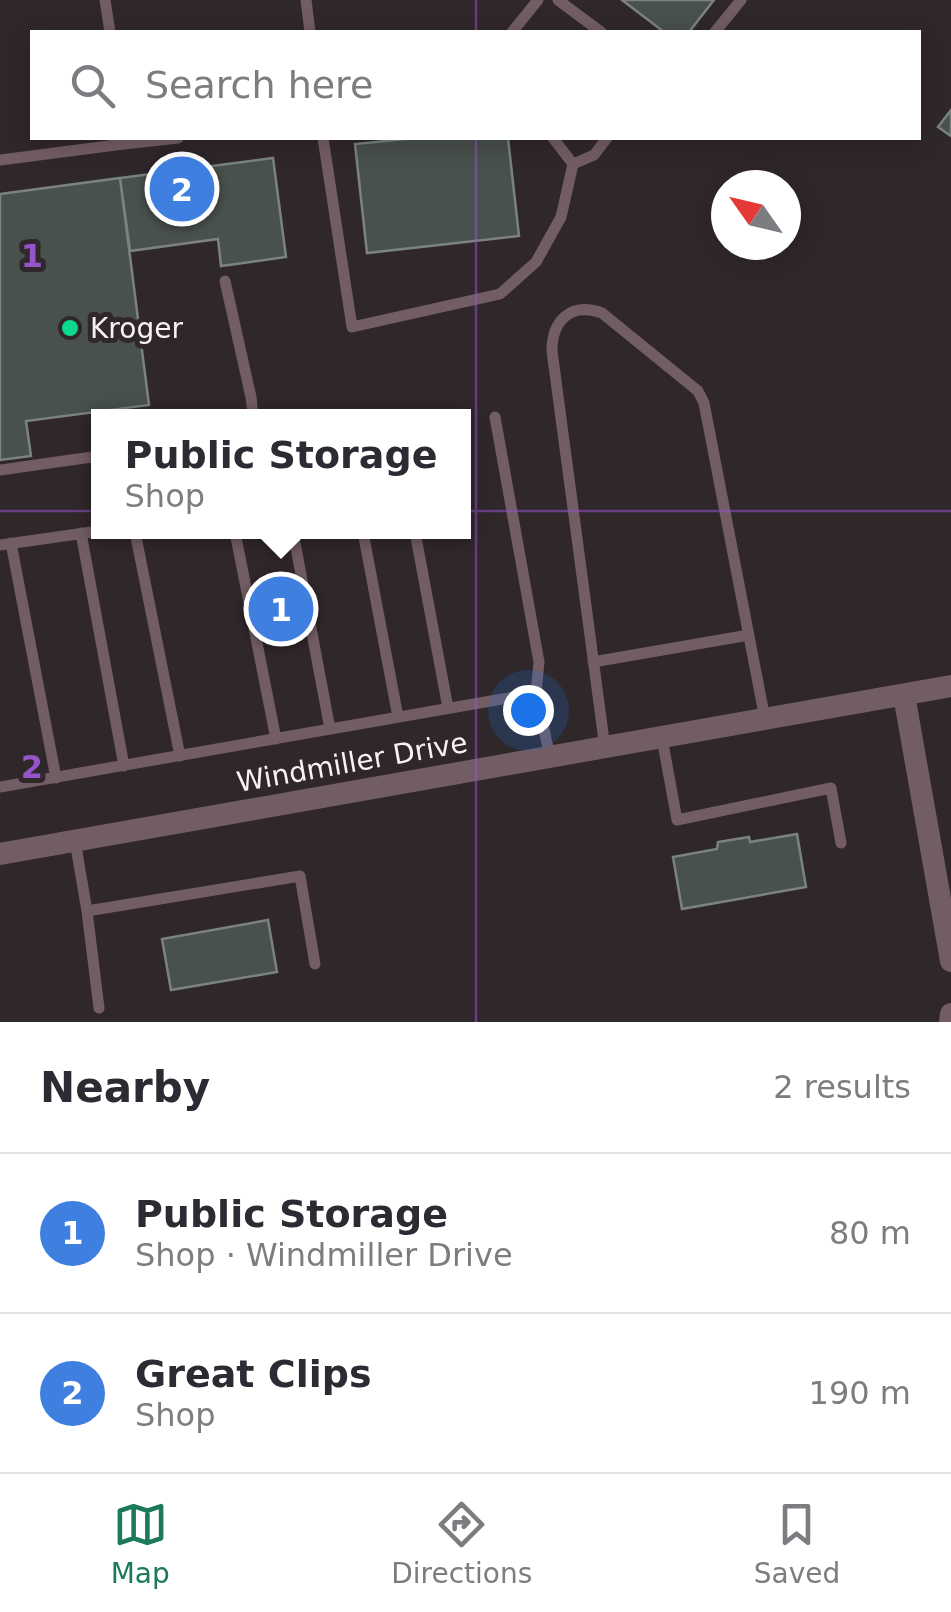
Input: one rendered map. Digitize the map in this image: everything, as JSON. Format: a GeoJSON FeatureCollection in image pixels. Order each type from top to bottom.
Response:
{"type":"FeatureCollection","features":[{"type":"Feature","properties":{"kind":"street","name":"Windmiller Drive"},"geometry":{"type":"LineString","coordinates":[[0,854],[951,686]]}},
{"type":"Feature","properties":{"kind":"street"},"geometry":{"type":"LineString","coordinates":[[904,695],[951,960]]}},
{"type":"Feature","properties":{"kind":"street"},"geometry":{"type":"LineString","coordinates":[[950,1022],[951,1014]]}},
{"type":"Feature","properties":{"kind":"lane"},"geometry":{"type":"LineString","coordinates":[[106,0],[110,30]]}},
{"type":"Feature","properties":{"kind":"lane"},"geometry":{"type":"LineString","coordinates":[[306,0],[310,30]]}},
{"type":"Feature","properties":{"kind":"lane"},"geometry":{"type":"LineString","coordinates":[[514,30],[538,0]]}},
{"type":"Feature","properties":{"kind":"lane"},"geometry":{"type":"LineString","coordinates":[[558,0],[598,30]]}},
{"type":"Feature","properties":{"kind":"lane"},"geometry":{"type":"LineString","coordinates":[[716,30],[740,0]]}},
{"type":"Feature","properties":{"kind":"lane"},"geometry":{"type":"LineString","coordinates":[[323,140],[352,326],[500,294],[536,262],[560,217],[573,164]]}},
{"type":"Feature","properties":{"kind":"lane"},"geometry":{"type":"LineString","coordinates":[[554,140],[573,164]]}},
{"type":"Feature","properties":{"kind":"lane"},"geometry":{"type":"LineString","coordinates":[[573,164],[594,155],[605,140]]}},
{"type":"Feature","properties":{"kind":"lane"},"geometry":{"type":"LineString","coordinates":[[0,160],[124,141]]}},
{"type":"Feature","properties":{"kind":"lane"},"geometry":{"type":"LineString","coordinates":[[225,281],[252,409]]}},
{"type":"Feature","properties":{"kind":"lane"},"geometry":{"type":"LineString","coordinates":[[604,748],[552,351],[555,327],[565,316],[588,308],[602,313],[698,391],[704,404],[765,719]]}},
{"type":"Feature","properties":{"kind":"lane"},"geometry":{"type":"LineString","coordinates":[[495,416],[539,662],[536,694],[550,757]]}},
{"type":"Feature","properties":{"kind":"lane"},"geometry":{"type":"LineString","coordinates":[[0,470],[91,457]]}},
{"type":"Feature","properties":{"kind":"lane"},"geometry":{"type":"LineString","coordinates":[[56,778],[6,544],[91,532]]}},
{"type":"Feature","properties":{"kind":"lane"},"geometry":{"type":"LineString","coordinates":[[81,533],[124,766]]}},
{"type":"Feature","properties":{"kind":"lane"},"geometry":{"type":"LineString","coordinates":[[136,539],[180,756]]}},
{"type":"Feature","properties":{"kind":"lane"},"geometry":{"type":"LineString","coordinates":[[236,539],[276,738]]}},
{"type":"Feature","properties":{"kind":"lane"},"geometry":{"type":"LineString","coordinates":[[294,539],[330,728]]}},
{"type":"Feature","properties":{"kind":"lane"},"geometry":{"type":"LineString","coordinates":[[363,539],[398,717]]}},
{"type":"Feature","properties":{"kind":"lane"},"geometry":{"type":"LineString","coordinates":[[416,539],[448,708]]}},
{"type":"Feature","properties":{"kind":"lane"},"geometry":{"type":"LineString","coordinates":[[593,662],[749,636]]}},
{"type":"Feature","properties":{"kind":"lane"},"geometry":{"type":"LineString","coordinates":[[0,787],[536,694]]}},
{"type":"Feature","properties":{"kind":"lane"},"geometry":{"type":"LineString","coordinates":[[662,738],[678,820],[831,788],[841,843]]}},
{"type":"Feature","properties":{"kind":"lane"},"geometry":{"type":"LineString","coordinates":[[75,841],[99,1008]]}},
{"type":"Feature","properties":{"kind":"lane"},"geometry":{"type":"LineString","coordinates":[[87,911],[300,876],[315,964]]}},
{"type":"Feature","properties":{"kind":"building"},"geometry":{"type":"Polygon","coordinates":[[[622,0],[714,0],[691,30],[661,30],[622,0]]]}},
{"type":"Feature","properties":{"kind":"building"},"geometry":{"type":"Polygon","coordinates":[[[951,110],[951,136],[938,127],[951,110]]]}},
{"type":"Feature","properties":{"kind":"building"},"geometry":{"type":"Polygon","coordinates":[[[508,140],[519,236],[367,253],[355,144],[508,140]]]}},
{"type":"Feature","properties":{"kind":"building"},"geometry":{"type":"Polygon","coordinates":[[[273,158],[286,257],[221,266],[218,239],[130,251],[120,178],[273,158]]]}},
{"type":"Feature","properties":{"kind":"building","name":"Kroger"},"geometry":{"type":"Polygon","coordinates":[[[120,178],[149,405],[91,409],[91,413],[26,421],[31,456],[0,460],[0,194],[120,178]]]}},
{"type":"Feature","properties":{"kind":"building"},"geometry":{"type":"Polygon","coordinates":[[[797,834],[806,887],[682,909],[673,857],[717,849],[718,842],[749,837],[750,842],[797,834]]]}},
{"type":"Feature","properties":{"kind":"building"},"geometry":{"type":"Polygon","coordinates":[[[268,920],[277,972],[171,990],[162,939],[268,920]]]}},
{"type":"Feature","properties":{"kind":"place","name":"Great Clips"},"geometry":{"type":"Point","coordinates":[182,189]}},
{"type":"Feature","properties":{"kind":"place","name":"Kroger"},"geometry":{"type":"Point","coordinates":[70,328]}},
{"type":"Feature","properties":{"kind":"place","name":"Public Storage"},"geometry":{"type":"Point","coordinates":[281,609]}}]}
